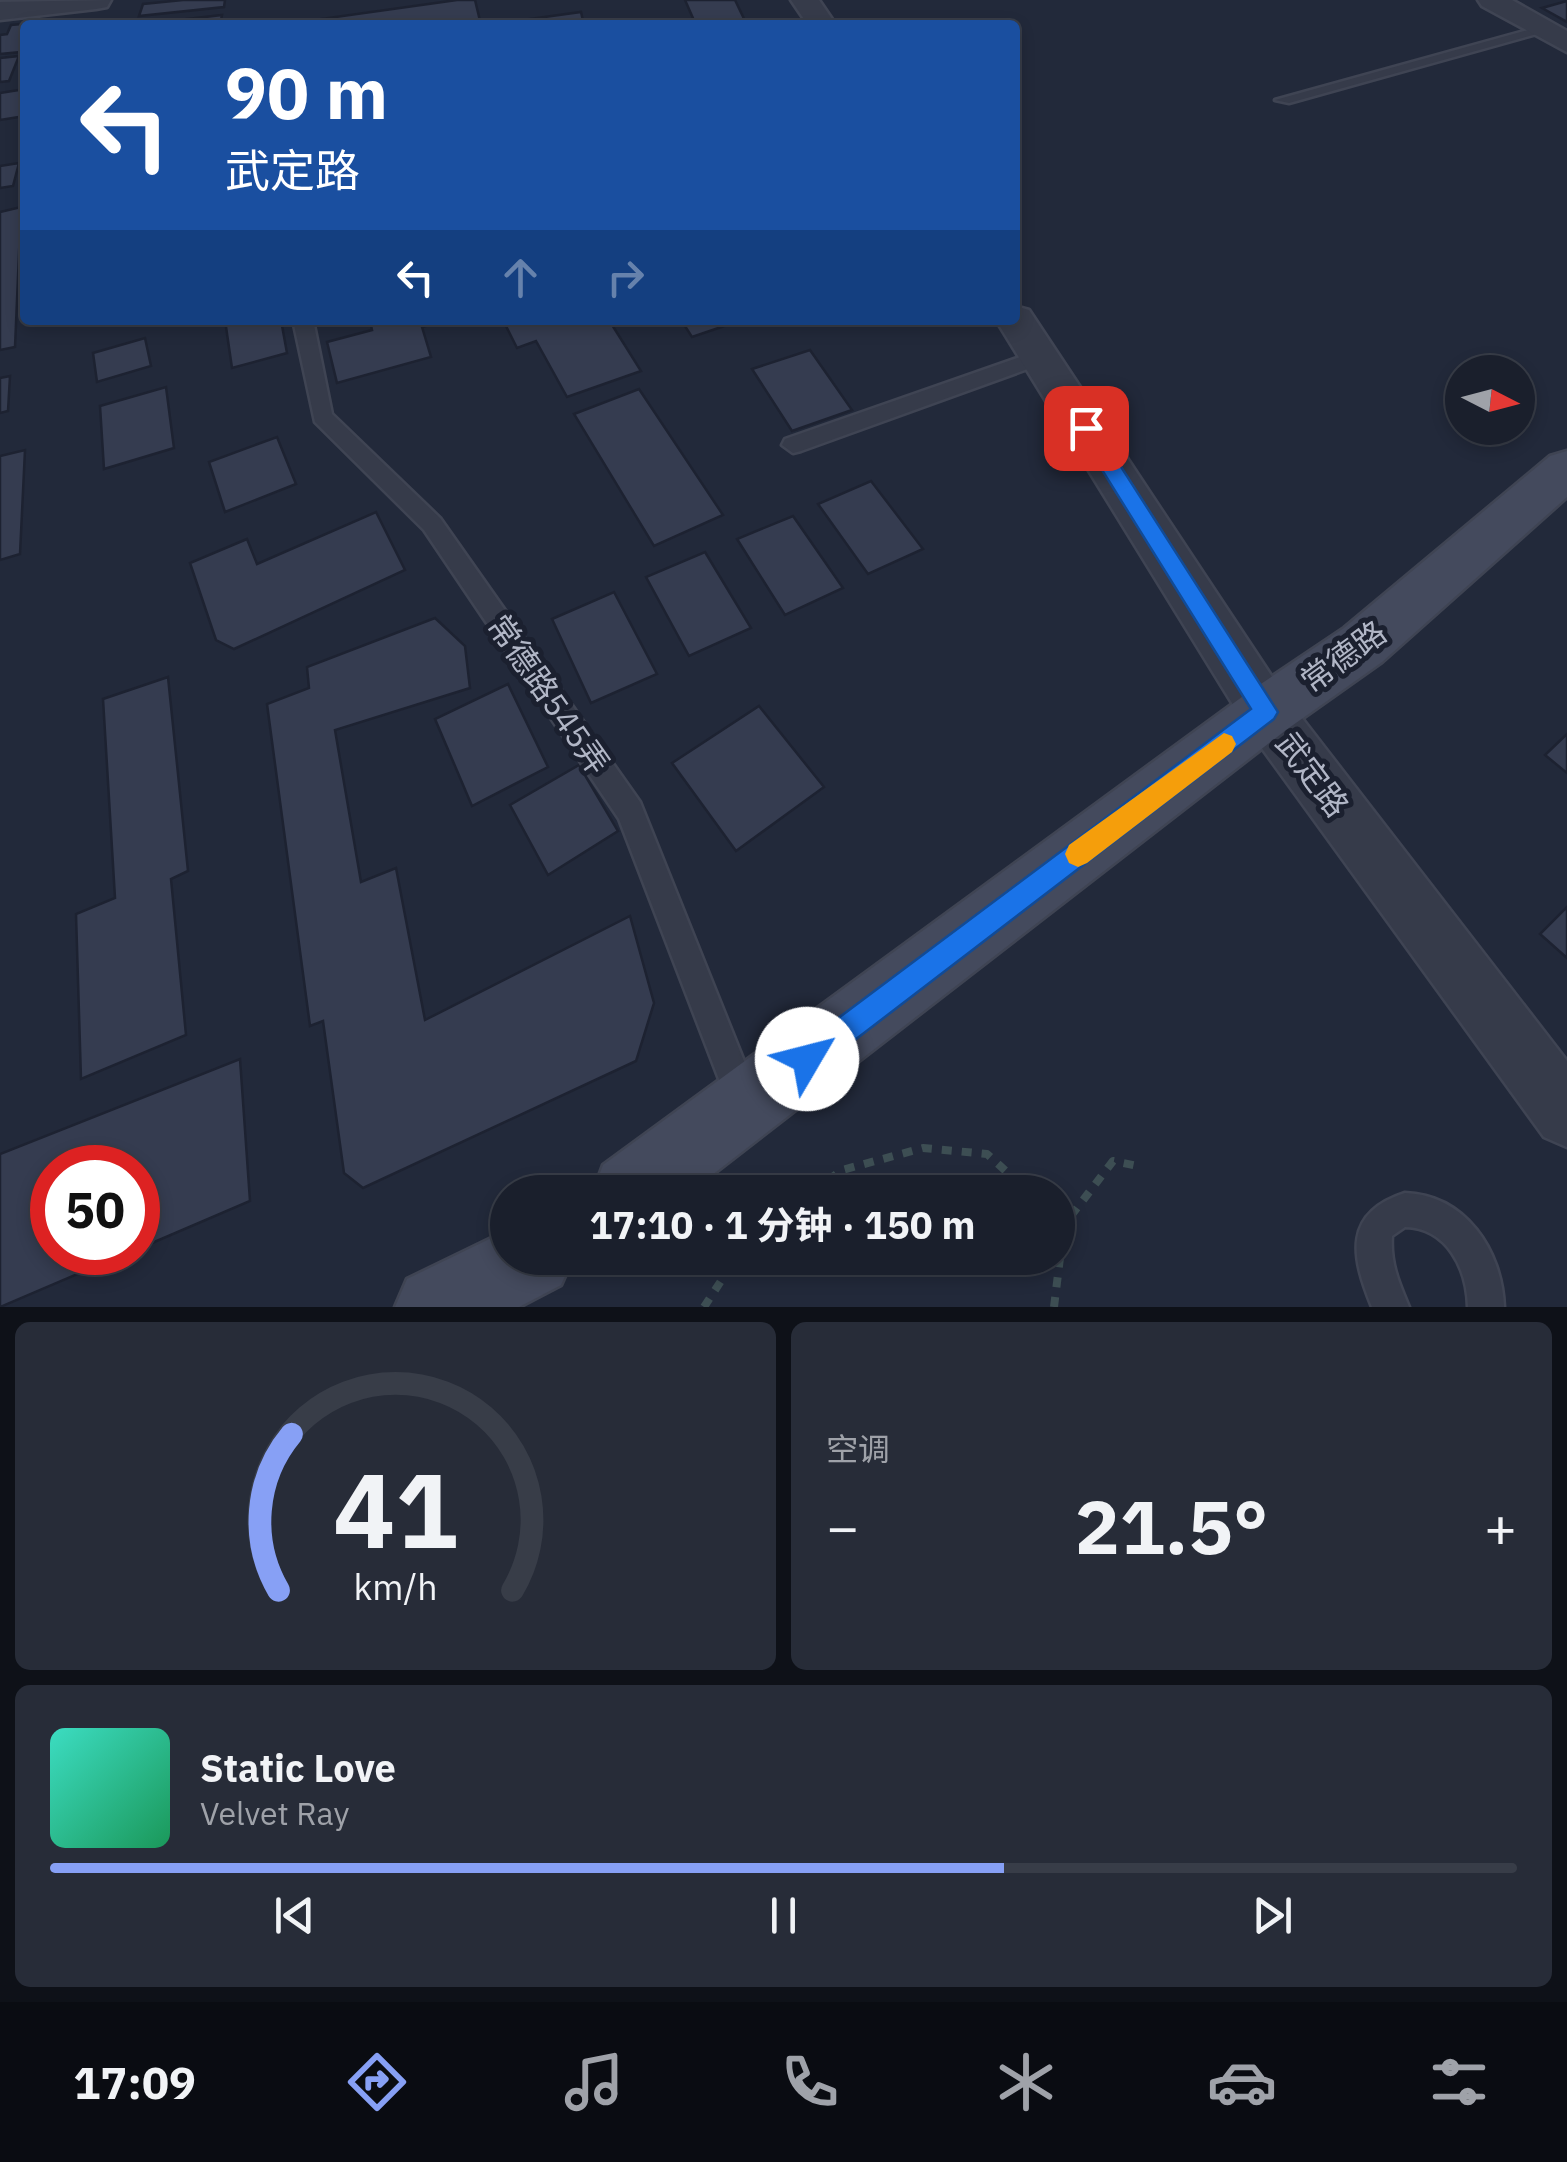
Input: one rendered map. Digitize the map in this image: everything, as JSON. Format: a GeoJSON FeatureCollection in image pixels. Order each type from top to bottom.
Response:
{"type":"FeatureCollection","features":[{"type":"Feature","properties":{"kind":"main road","name":"常德路"},"geometry":{"type":"LineString","coordinates":[[653,1175],[1266,712],[1363,646],[1567,468]]}},
{"type":"Feature","properties":{"kind":"main road"},"geometry":{"type":"LineString","coordinates":[[435,1307],[500,1275]]}},
{"type":"Feature","properties":{"kind":"street"},"geometry":{"type":"LineString","coordinates":[[0,11],[96,0]]}},
{"type":"Feature","properties":{"kind":"street"},"geometry":{"type":"LineString","coordinates":[[1492,0],[1556,37]]}},
{"type":"Feature","properties":{"kind":"street","name":"武定路"},"geometry":{"type":"LineString","coordinates":[[1028,338],[1266,712],[1567,1114]]}},
{"type":"Feature","properties":{"kind":"lane"},"geometry":{"type":"LineString","coordinates":[[1283,100],[1556,37]]}},
{"type":"Feature","properties":{"kind":"lane","name":"常德路545弄"},"geometry":{"type":"LineString","coordinates":[[304,325],[322,417],[432,524],[630,810],[746,1106]]}},
{"type":"Feature","properties":{"kind":"lane"},"geometry":{"type":"LineString","coordinates":[[793,445],[1028,338]]}},
{"type":"Feature","properties":{"kind":"lane"},"geometry":{"type":"LineString","coordinates":[[1391,1307],[1376,1276],[1372,1244],[1378,1226],[1390,1215],[1406,1209],[1424,1212],[1460,1236],[1484,1280],[1489,1305]]}},
{"type":"Feature","properties":{"kind":"path"},"geometry":{"type":"LineString","coordinates":[[835,1175],[924,1148],[988,1154],[1011,1175]]}},
{"type":"Feature","properties":{"kind":"path"},"geometry":{"type":"LineString","coordinates":[[1075,1206],[1113,1161],[1144,1167]]}},
{"type":"Feature","properties":{"kind":"path"},"geometry":{"type":"LineString","coordinates":[[704,1307],[725,1275]]}},
{"type":"Feature","properties":{"kind":"path"},"geometry":{"type":"LineString","coordinates":[[1054,1307],[1057,1275]]}},
{"type":"Feature","properties":{"kind":"building"},"geometry":{"type":"Polygon","coordinates":[[[225,0],[224,7],[139,16],[143,4],[225,0]]]}},
{"type":"Feature","properties":{"kind":"building"},"geometry":{"type":"Polygon","coordinates":[[[475,0],[480,20],[314,20],[475,0]]]}},
{"type":"Feature","properties":{"kind":"building"},"geometry":{"type":"Polygon","coordinates":[[[685,0],[735,0],[745,20],[694,20],[685,0]]]}},
{"type":"Feature","properties":{"kind":"building"},"geometry":{"type":"Polygon","coordinates":[[[1567,1],[1567,22],[1542,8],[1567,1]]]}},
{"type":"Feature","properties":{"kind":"building"},"geometry":{"type":"Polygon","coordinates":[[[581,12],[583,20],[530,20],[581,12]]]}},
{"type":"Feature","properties":{"kind":"building"},"geometry":{"type":"Polygon","coordinates":[[[222,15],[221,20],[179,20],[222,15]]]}},
{"type":"Feature","properties":{"kind":"building"},"geometry":{"type":"Polygon","coordinates":[[[20,24],[20,52],[0,54],[0,35],[7,34],[11,25],[20,24]]]}},
{"type":"Feature","properties":{"kind":"building"},"geometry":{"type":"Polygon","coordinates":[[[19,56],[9,81],[0,82],[0,58],[19,56]]]}},
{"type":"Feature","properties":{"kind":"building"},"geometry":{"type":"Polygon","coordinates":[[[20,90],[20,117],[0,120],[0,93],[20,90]]]}},
{"type":"Feature","properties":{"kind":"building"},"geometry":{"type":"Polygon","coordinates":[[[19,163],[13,186],[0,188],[0,166],[19,163]]]}},
{"type":"Feature","properties":{"kind":"building"},"geometry":{"type":"Polygon","coordinates":[[[20,207],[15,347],[0,350],[0,212],[20,207]]]}},
{"type":"Feature","properties":{"kind":"building"},"geometry":{"type":"Polygon","coordinates":[[[226,325],[282,325],[287,353],[232,368],[226,325]]]}},
{"type":"Feature","properties":{"kind":"building"},"geometry":{"type":"Polygon","coordinates":[[[371,325],[430,325],[422,327],[431,357],[337,383],[327,342],[372,330],[371,325]]]}},
{"type":"Feature","properties":{"kind":"building"},"geometry":{"type":"Polygon","coordinates":[[[506,325],[612,325],[641,371],[567,397],[536,341],[517,348],[506,325]]]}},
{"type":"Feature","properties":{"kind":"building"},"geometry":{"type":"Polygon","coordinates":[[[684,325],[727,325],[692,337],[684,325]]]}},
{"type":"Feature","properties":{"kind":"building"},"geometry":{"type":"Polygon","coordinates":[[[145,338],[151,366],[97,382],[93,353],[145,338]]]}},
{"type":"Feature","properties":{"kind":"building"},"geometry":{"type":"Polygon","coordinates":[[[810,350],[852,410],[792,431],[752,369],[810,350]]]}},
{"type":"Feature","properties":{"kind":"building"},"geometry":{"type":"Polygon","coordinates":[[[10,376],[8,411],[0,413],[0,378],[10,376]]]}},
{"type":"Feature","properties":{"kind":"building"},"geometry":{"type":"Polygon","coordinates":[[[166,387],[174,448],[104,469],[100,406],[166,387]]]}},
{"type":"Feature","properties":{"kind":"building"},"geometry":{"type":"Polygon","coordinates":[[[639,389],[723,515],[654,546],[574,414],[639,389]]]}},
{"type":"Feature","properties":{"kind":"building"},"geometry":{"type":"Polygon","coordinates":[[[277,437],[296,484],[225,512],[209,462],[277,437]]]}},
{"type":"Feature","properties":{"kind":"building"},"geometry":{"type":"Polygon","coordinates":[[[25,450],[20,554],[0,560],[0,456],[25,450]]]}},
{"type":"Feature","properties":{"kind":"building"},"geometry":{"type":"Polygon","coordinates":[[[871,481],[923,549],[868,574],[818,504],[871,481]]]}},
{"type":"Feature","properties":{"kind":"building"},"geometry":{"type":"Polygon","coordinates":[[[376,512],[405,570],[234,649],[216,640],[190,563],[247,539],[257,564],[376,512]]]}},
{"type":"Feature","properties":{"kind":"building"},"geometry":{"type":"Polygon","coordinates":[[[793,516],[843,588],[785,615],[737,539],[793,516]]]}},
{"type":"Feature","properties":{"kind":"building"},"geometry":{"type":"Polygon","coordinates":[[[705,552],[751,628],[689,656],[646,577],[705,552]]]}},
{"type":"Feature","properties":{"kind":"building"},"geometry":{"type":"Polygon","coordinates":[[[614,592],[657,674],[591,703],[552,619],[614,592]]]}},
{"type":"Feature","properties":{"kind":"building"},"geometry":{"type":"Polygon","coordinates":[[[435,618],[465,646],[470,688],[335,730],[361,882],[396,868],[425,1020],[630,916],[654,1003],[636,1061],[363,1188],[344,1173],[323,1021],[310,1026],[267,704],[309,688],[307,667],[435,618]]]}},
{"type":"Feature","properties":{"kind":"building"},"geometry":{"type":"Polygon","coordinates":[[[168,677],[188,871],[171,879],[186,1035],[81,1079],[76,914],[115,898],[103,699],[168,677]]]}},
{"type":"Feature","properties":{"kind":"building"},"geometry":{"type":"Polygon","coordinates":[[[508,684],[548,767],[472,806],[435,719],[508,684]]]}},
{"type":"Feature","properties":{"kind":"building"},"geometry":{"type":"Polygon","coordinates":[[[759,706],[824,787],[736,851],[672,763],[759,706]]]}},
{"type":"Feature","properties":{"kind":"building"},"geometry":{"type":"Polygon","coordinates":[[[1567,734],[1567,773],[1545,755],[1567,734]]]}},
{"type":"Feature","properties":{"kind":"building"},"geometry":{"type":"Polygon","coordinates":[[[579,765],[618,831],[548,875],[510,805],[579,765]]]}},
{"type":"Feature","properties":{"kind":"building"},"geometry":{"type":"Polygon","coordinates":[[[1567,907],[1567,958],[1540,934],[1567,907]]]}},
{"type":"Feature","properties":{"kind":"building"},"geometry":{"type":"Polygon","coordinates":[[[240,1059],[250,1201],[160,1240],[160,1145],[30,1145],[30,1275],[75,1275],[0,1307],[0,1154],[240,1059]]]}},
{"type":"Feature","properties":{"kind":"slow traffic"},"geometry":{"type":"LineString","coordinates":[[1078,854],[1224,744]]}},
{"type":"Feature","properties":{"kind":"route"},"geometry":{"type":"LineString","coordinates":[[807,1059],[1266,712],[1086,428]]}}]}
